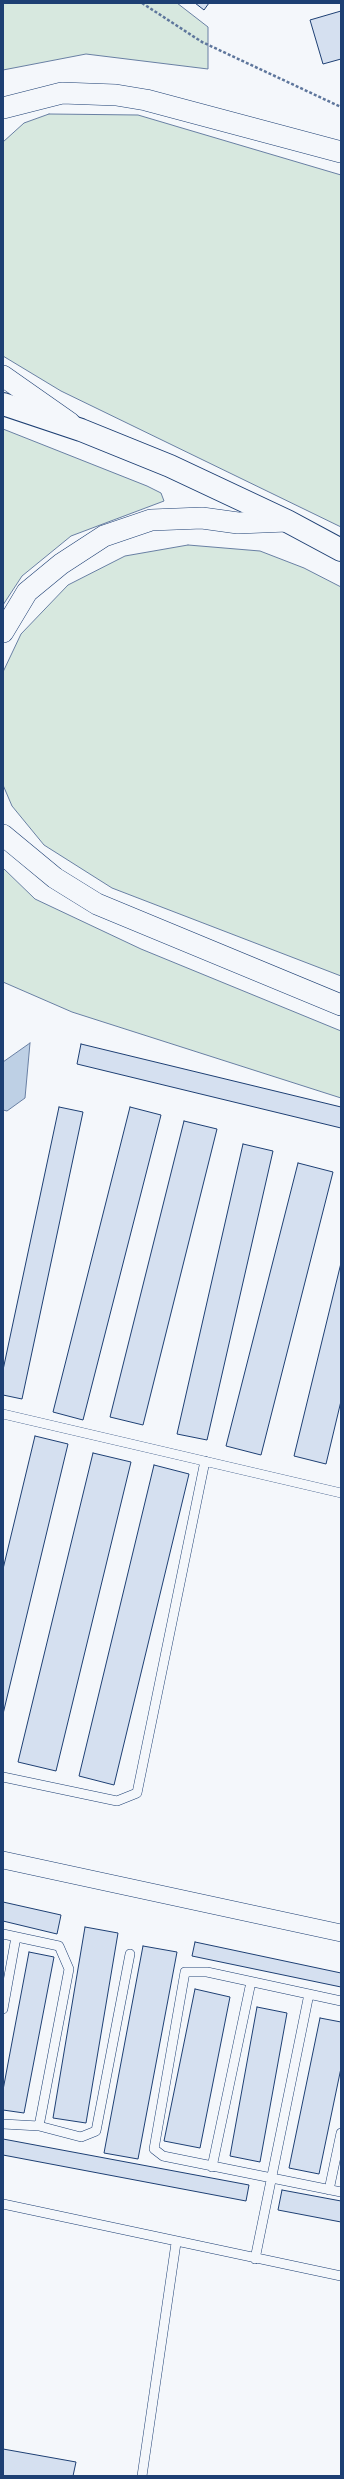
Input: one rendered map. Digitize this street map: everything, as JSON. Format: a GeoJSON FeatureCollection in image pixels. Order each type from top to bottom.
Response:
{"type":"FeatureCollection","features":[{"type":"Feature","properties":{"kind":"main road"},"geometry":{"type":"LineString","coordinates":[[3,404],[81,430],[170,466],[287,521],[341,550]]}},
{"type":"Feature","properties":{"kind":"street"},"geometry":{"type":"LineString","coordinates":[[3,108],[62,93],[84,92],[146,100],[341,152]]}},
{"type":"Feature","properties":{"kind":"street"},"geometry":{"type":"LineString","coordinates":[[3,124],[40,98]]}},
{"type":"Feature","properties":{"kind":"street"},"geometry":{"type":"LineString","coordinates":[[3,376],[81,430]]}},
{"type":"Feature","properties":{"kind":"street"},"geometry":{"type":"LineString","coordinates":[[3,632],[27,592],[61,564],[104,536],[151,520],[202,518],[238,523],[287,521]]}},
{"type":"Feature","properties":{"kind":"street"},"geometry":{"type":"LineString","coordinates":[[3,822],[9,841],[54,878],[97,904],[341,1005]]}},
{"type":"Feature","properties":{"kind":"street"},"geometry":{"type":"LineString","coordinates":[[3,1860],[341,1933]]}},
{"type":"Feature","properties":{"kind":"lane"},"geometry":{"type":"LineString","coordinates":[[3,1414],[341,1493]]}},
{"type":"Feature","properties":{"kind":"lane"},"geometry":{"type":"LineString","coordinates":[[3,1776],[117,1801],[137,1793],[205,1461]]}},
{"type":"Feature","properties":{"kind":"lane"},"geometry":{"type":"LineString","coordinates":[[3,1934],[59,1946],[69,1969],[39,2126]]}},
{"type":"Feature","properties":{"kind":"lane"},"geometry":{"type":"LineString","coordinates":[[3,2009],[16,1937]]}},
{"type":"Feature","properties":{"kind":"lane"},"geometry":{"type":"LineString","coordinates":[[3,2124],[39,2126],[81,2137],[96,2131],[130,1954]]}},
{"type":"Feature","properties":{"kind":"lane"},"geometry":{"type":"LineString","coordinates":[[341,2002],[207,1972],[185,1972],[154,2149],[163,2156],[270,2180],[294,2182],[341,2192]]}},
{"type":"Feature","properties":{"kind":"lane"},"geometry":{"type":"LineString","coordinates":[[212,2167],[251,1982]]}},
{"type":"Feature","properties":{"kind":"lane"},"geometry":{"type":"LineString","coordinates":[[255,2259],[309,1994]]}},
{"type":"Feature","properties":{"kind":"lane"},"geometry":{"type":"LineString","coordinates":[[329,2190],[341,2133]]}},
{"type":"Feature","properties":{"kind":"lane"},"geometry":{"type":"LineString","coordinates":[[3,2204],[176,2243],[341,2276]]}},
{"type":"Feature","properties":{"kind":"lane"},"geometry":{"type":"LineString","coordinates":[[142,2476],[176,2243]]}},
{"type":"Feature","properties":{"kind":"path"},"geometry":{"type":"LineString","coordinates":[[142,3],[202,42],[341,107]]}},
{"type":"Feature","properties":{"kind":"shaded area"},"geometry":{"type":"Polygon","coordinates":[[[3,3],[177,3],[208,27],[208,69],[86,54],[3,70],[3,3]]]}},
{"type":"Feature","properties":{"kind":"shaded area"},"geometry":{"type":"Polygon","coordinates":[[[49,114],[138,115],[341,175],[341,527],[61,391],[3,356],[3,142],[24,123],[49,114]]]}},
{"type":"Feature","properties":{"kind":"shaded area"},"geometry":{"type":"Polygon","coordinates":[[[3,429],[147,486],[161,493],[164,501],[71,536],[22,576],[3,605],[3,429]]]}},
{"type":"Feature","properties":{"kind":"shaded area"},"geometry":{"type":"Polygon","coordinates":[[[188,545],[260,551],[304,568],[341,587],[341,976],[112,888],[44,845],[12,806],[3,785],[3,672],[21,634],[68,585],[125,556],[188,545]]]}},
{"type":"Feature","properties":{"kind":"shaded area"},"geometry":{"type":"Polygon","coordinates":[[[3,868],[35,899],[141,949],[341,1031],[341,1098],[72,1012],[3,982],[3,868]]]}},
{"type":"Feature","properties":{"kind":"water"},"geometry":{"type":"Polygon","coordinates":[[[30,1043],[25,1098],[7,1111],[3,1110],[3,1062],[30,1043]]]}},
{"type":"Feature","properties":{"kind":"building"},"geometry":{"type":"Polygon","coordinates":[[[195,3],[209,3],[204,10],[195,3]]]}},
{"type":"Feature","properties":{"kind":"building"},"geometry":{"type":"Polygon","coordinates":[[[341,11],[341,59],[323,64],[310,20],[341,11]]]}},
{"type":"Feature","properties":{"kind":"building"},"geometry":{"type":"Polygon","coordinates":[[[81,1044],[341,1107],[341,1128],[77,1064],[81,1044]]]}},
{"type":"Feature","properties":{"kind":"building"},"geometry":{"type":"Polygon","coordinates":[[[59,1107],[83,1112],[22,1399],[3,1395],[3,1370],[59,1107]]]}},
{"type":"Feature","properties":{"kind":"building"},"geometry":{"type":"Polygon","coordinates":[[[130,1107],[161,1115],[83,1420],[53,1412],[130,1107]]]}},
{"type":"Feature","properties":{"kind":"building"},"geometry":{"type":"Polygon","coordinates":[[[184,1121],[217,1129],[143,1425],[110,1417],[184,1121]]]}},
{"type":"Feature","properties":{"kind":"building"},"geometry":{"type":"Polygon","coordinates":[[[243,1144],[273,1151],[207,1440],[177,1434],[243,1144]]]}},
{"type":"Feature","properties":{"kind":"building"},"geometry":{"type":"Polygon","coordinates":[[[298,1163],[333,1172],[261,1455],[226,1446],[298,1163]]]}},
{"type":"Feature","properties":{"kind":"building"},"geometry":{"type":"Polygon","coordinates":[[[341,1263],[341,1401],[326,1464],[294,1456],[341,1263]]]}},
{"type":"Feature","properties":{"kind":"building"},"geometry":{"type":"Polygon","coordinates":[[[35,1436],[68,1444],[3,1714],[3,1569],[35,1436]]]}},
{"type":"Feature","properties":{"kind":"building"},"geometry":{"type":"Polygon","coordinates":[[[93,1453],[131,1462],[56,1771],[18,1762],[93,1453]]]}},
{"type":"Feature","properties":{"kind":"building"},"geometry":{"type":"Polygon","coordinates":[[[154,1465],[189,1474],[114,1785],[79,1776],[154,1465]]]}},
{"type":"Feature","properties":{"kind":"building"},"geometry":{"type":"Polygon","coordinates":[[[3,1902],[61,1915],[57,1934],[3,1921],[3,1902]]]}},
{"type":"Feature","properties":{"kind":"building"},"geometry":{"type":"Polygon","coordinates":[[[85,1927],[118,1933],[86,2123],[53,2118],[85,1927]]]}},
{"type":"Feature","properties":{"kind":"building"},"geometry":{"type":"Polygon","coordinates":[[[195,1942],[341,1973],[341,1987],[192,1956],[195,1942]]]}},
{"type":"Feature","properties":{"kind":"building"},"geometry":{"type":"Polygon","coordinates":[[[143,1946],[177,1952],[138,2159],[104,2153],[143,1946]]]}},
{"type":"Feature","properties":{"kind":"building"},"geometry":{"type":"Polygon","coordinates":[[[29,1952],[54,1957],[24,2113],[3,2110],[3,2090],[29,1952]]]}},
{"type":"Feature","properties":{"kind":"building"},"geometry":{"type":"Polygon","coordinates":[[[195,1989],[230,1997],[200,2148],[164,2141],[195,1989]]]}},
{"type":"Feature","properties":{"kind":"building"},"geometry":{"type":"Polygon","coordinates":[[[257,2007],[287,2013],[260,2162],[230,2156],[257,2007]]]}},
{"type":"Feature","properties":{"kind":"building"},"geometry":{"type":"Polygon","coordinates":[[[320,2018],[341,2022],[341,2068],[319,2174],[289,2168],[320,2018]]]}},
{"type":"Feature","properties":{"kind":"building"},"geometry":{"type":"Polygon","coordinates":[[[3,2139],[249,2185],[246,2201],[3,2155],[3,2139]]]}},
{"type":"Feature","properties":{"kind":"building"},"geometry":{"type":"Polygon","coordinates":[[[282,2190],[341,2201],[341,2222],[278,2210],[282,2190]]]}},
{"type":"Feature","properties":{"kind":"building"},"geometry":{"type":"Polygon","coordinates":[[[3,2449],[76,2462],[73,2476],[3,2476],[3,2449]]]}}]}
